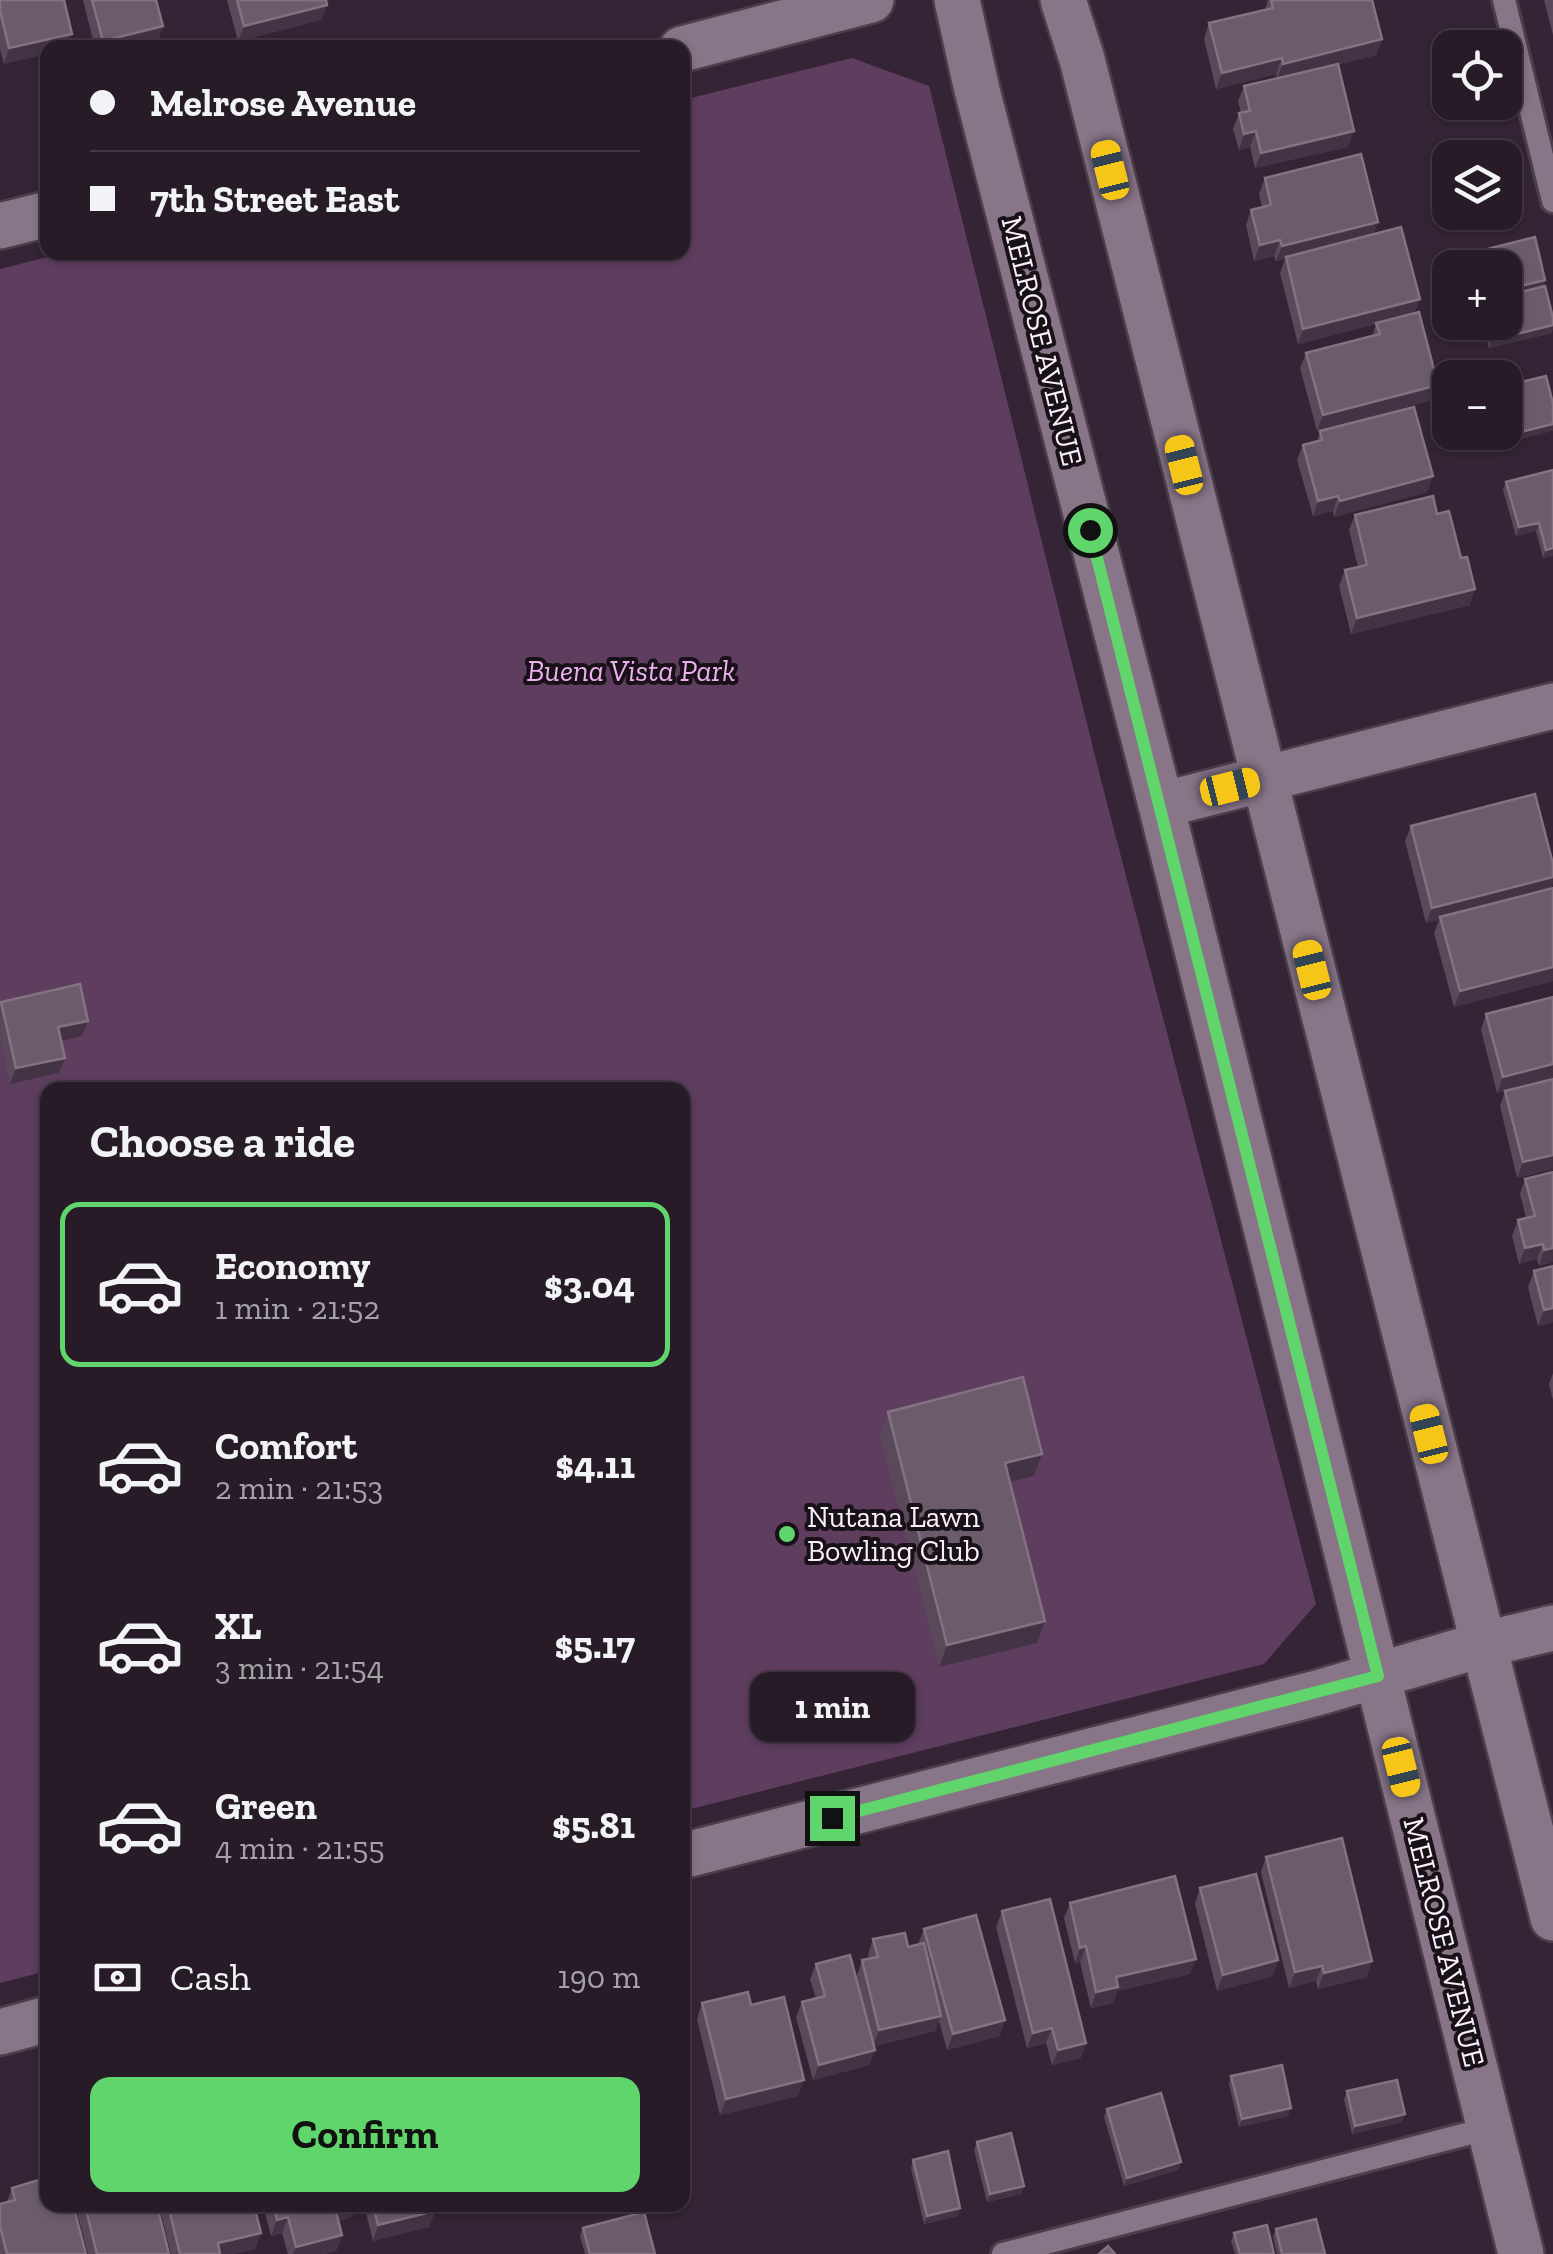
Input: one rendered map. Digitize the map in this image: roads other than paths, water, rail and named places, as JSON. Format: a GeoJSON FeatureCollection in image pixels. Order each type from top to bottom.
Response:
{"type":"FeatureCollection","features":[{"type":"Feature","properties":{"kind":"street"},"geometry":{"type":"LineString","coordinates":[[690,47],[871,0]]}},
{"type":"Feature","properties":{"kind":"street","name":"MELROSE AVENUE"},"geometry":{"type":"LineString","coordinates":[[957,0],[1522,2254]]}},
{"type":"Feature","properties":{"kind":"street"},"geometry":{"type":"LineString","coordinates":[[1064,0],[1553,1918]]}},
{"type":"Feature","properties":{"kind":"street"},"geometry":{"type":"LineString","coordinates":[[0,226],[40,216]]}},
{"type":"Feature","properties":{"kind":"street"},"geometry":{"type":"LineString","coordinates":[[1161,805],[1553,706]]}},
{"type":"Feature","properties":{"kind":"street"},"geometry":{"type":"LineString","coordinates":[[690,1854],[1553,1628]]}},
{"type":"Feature","properties":{"kind":"street"},"geometry":{"type":"LineString","coordinates":[[0,2032],[40,2022]]}},
{"type":"Feature","properties":{"kind":"lane"},"geometry":{"type":"LineString","coordinates":[[1504,0],[1553,201]]}},
{"type":"Feature","properties":{"kind":"lane"},"geometry":{"type":"LineString","coordinates":[[1003,2254],[1490,2128]]}},
{"type":"Feature","properties":{"kind":"place","name":"Nutana Lawn Bowling Club"},"geometry":{"type":"Point","coordinates":[787,1534]}},
{"type":"Feature","properties":{"kind":"park label","name":"Buena Vista Park"},"geometry":{"type":"Point","coordinates":[631,671]}}]}
